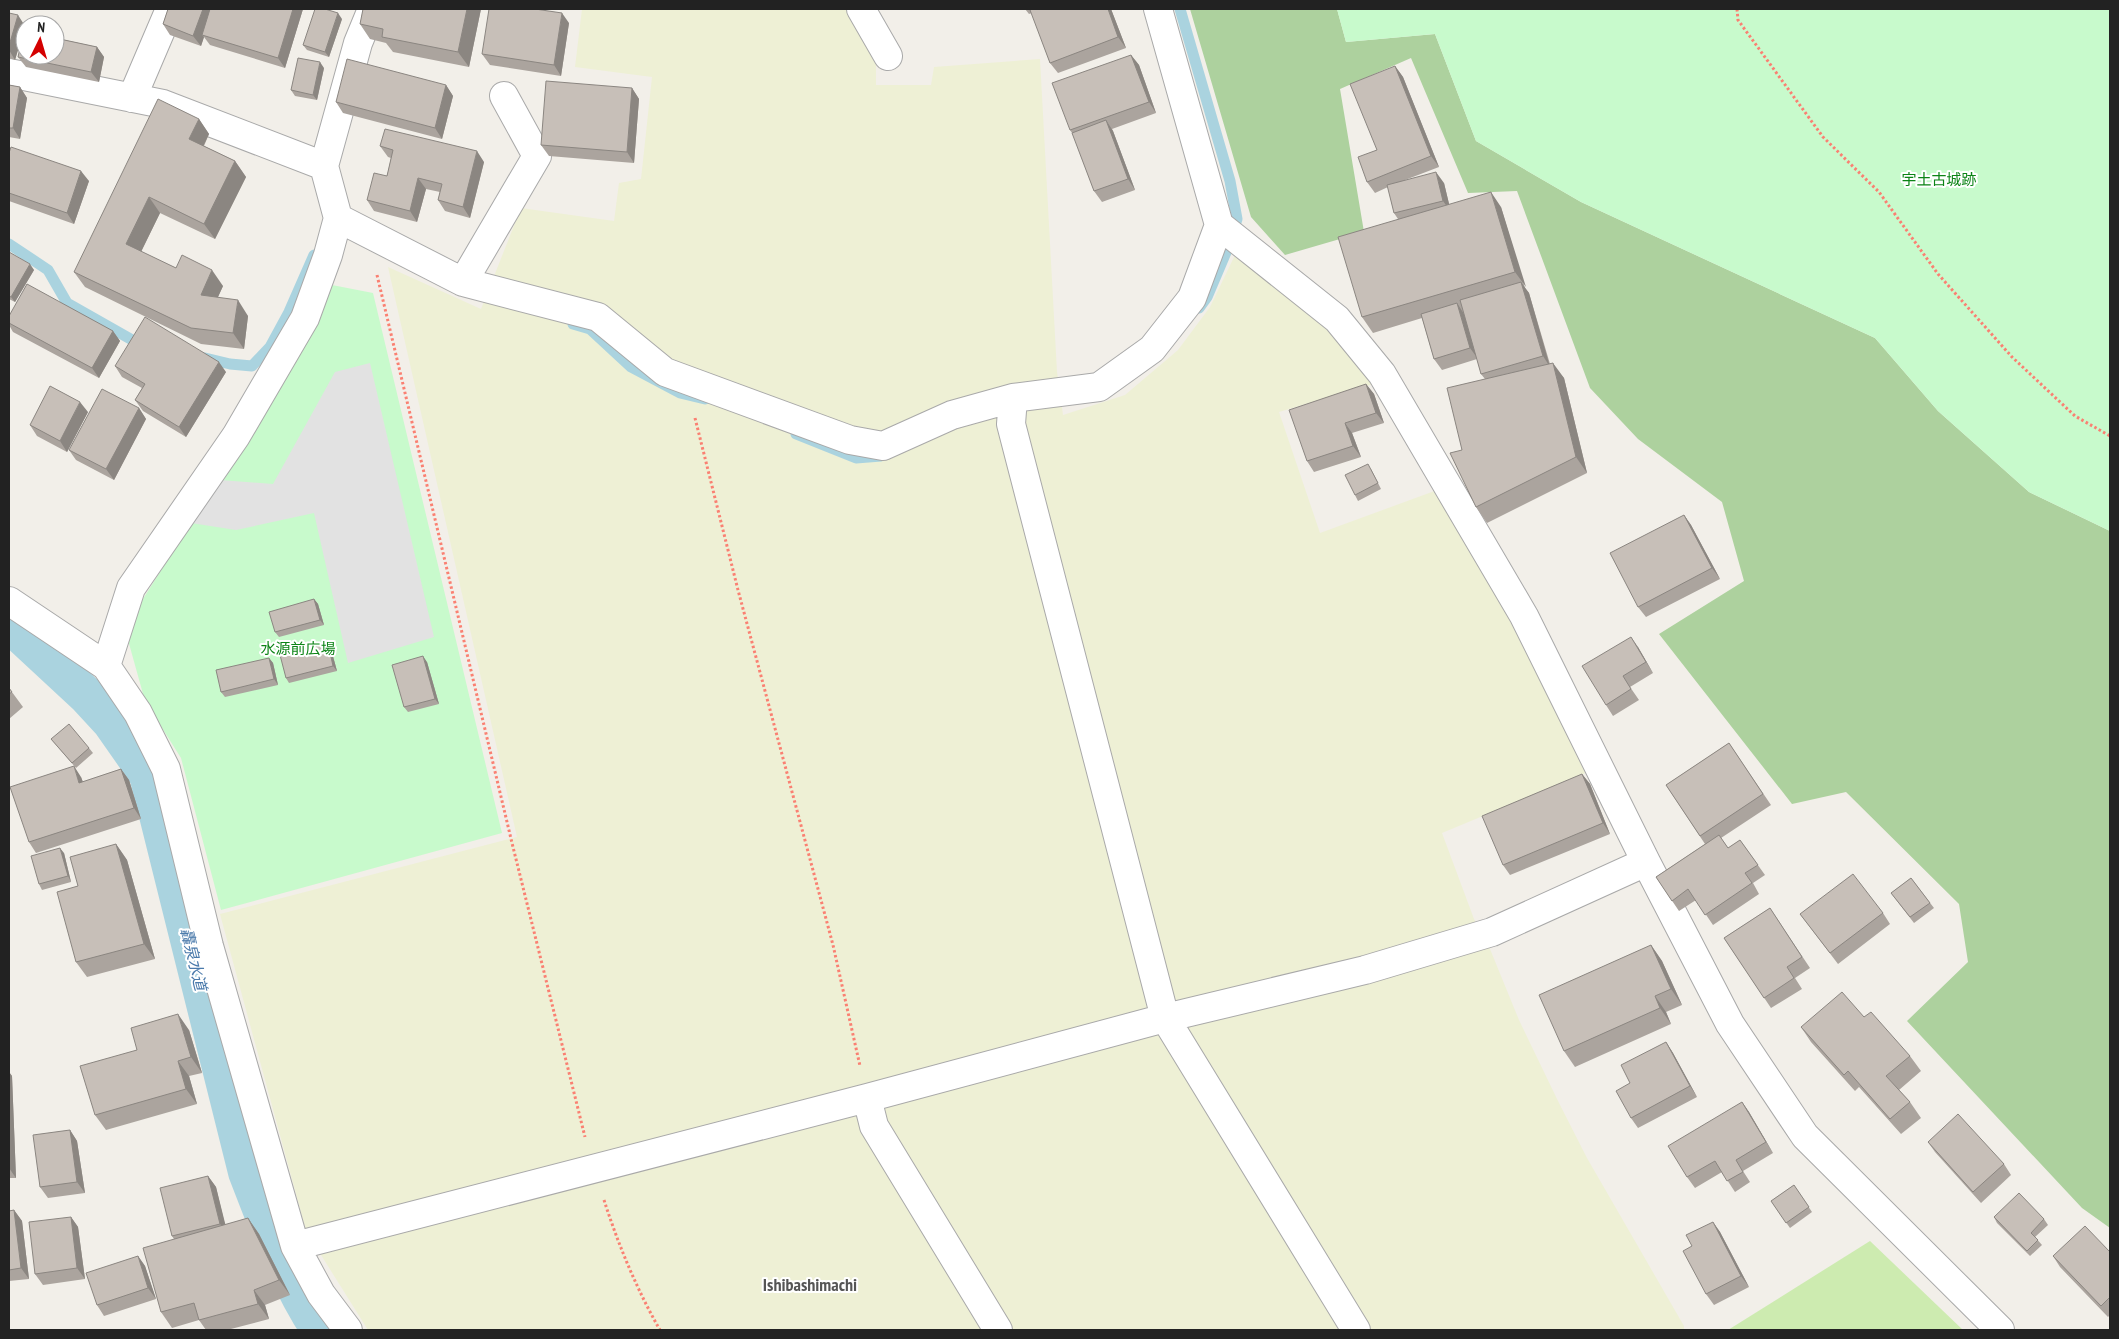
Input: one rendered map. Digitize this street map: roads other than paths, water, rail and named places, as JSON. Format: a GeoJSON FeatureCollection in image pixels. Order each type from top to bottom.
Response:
{"type":"FeatureCollection","features":[{"type":"Feature","properties":{"kind":"street"},"geometry":{"type":"LineString","coordinates":[[132,98],[170,9]]}},
{"type":"Feature","properties":{"kind":"street"},"geometry":{"type":"LineString","coordinates":[[106,666],[131,588],[236,436],[305,318],[328,255],[338,218],[324,166],[358,43],[372,9]]}},
{"type":"Feature","properties":{"kind":"street"},"geometry":{"type":"LineString","coordinates":[[861,9],[888,56]]}},
{"type":"Feature","properties":{"kind":"street"},"geometry":{"type":"LineString","coordinates":[[1158,9],[1219,225],[1337,319],[1382,374],[1524,616],[1646,862],[1730,1024],[1805,1136],[2000,1330]]}},
{"type":"Feature","properties":{"kind":"street"},"geometry":{"type":"LineString","coordinates":[[9,73],[163,104],[324,166]]}},
{"type":"Feature","properties":{"kind":"street"},"geometry":{"type":"LineString","coordinates":[[463,282],[537,156],[504,96]]}},
{"type":"Feature","properties":{"kind":"street"},"geometry":{"type":"LineString","coordinates":[[338,218],[463,282],[598,317],[665,372],[850,440],[883,446],[952,415],[1014,398],[1099,387],[1152,349],[1192,298],[1219,225]]}},
{"type":"Feature","properties":{"kind":"street"},"geometry":{"type":"LineString","coordinates":[[1014,398],[1011,424],[1165,1018],[1356,1330]]}},
{"type":"Feature","properties":{"kind":"street"},"geometry":{"type":"LineString","coordinates":[[9,601],[106,666],[138,713],[166,769],[208,946],[294,1246],[321,1294],[348,1330]]}},
{"type":"Feature","properties":{"kind":"street"},"geometry":{"type":"LineString","coordinates":[[294,1246],[867,1098],[1165,1018],[1365,970],[1492,932],[1646,862]]}},
{"type":"Feature","properties":{"kind":"street"},"geometry":{"type":"LineString","coordinates":[[867,1098],[874,1126],[998,1330]]}},
{"type":"Feature","properties":{"kind":"waterway"},"geometry":{"type":"LineString","coordinates":[[1180,9],[1230,181],[1237,219],[1227,250],[1207,297],[1199,308]]}},
{"type":"Feature","properties":{"kind":"waterway"},"geometry":{"type":"LineString","coordinates":[[9,244],[48,270],[67,303],[134,341],[145,344]]}},
{"type":"Feature","properties":{"kind":"waterway"},"geometry":{"type":"LineString","coordinates":[[205,358],[230,364],[252,366],[270,347],[289,312],[314,255]]}},
{"type":"Feature","properties":{"kind":"waterway"},"geometry":{"type":"LineString","coordinates":[[573,324],[590,329],[631,367],[680,393],[705,399]]}},
{"type":"Feature","properties":{"kind":"waterway"},"geometry":{"type":"LineString","coordinates":[[796,434],[856,458],[881,456]]}},
{"type":"Feature","properties":{"kind":"waterway","name":"轟泉水道"},"geometry":{"type":"LineString","coordinates":[[9,626],[18,632],[87,696],[111,722],[148,775],[247,1172],[288,1273],[320,1330]]}},
{"type":"Feature","properties":{"kind":"district","name":"Ishibashimachi"},"geometry":{"type":"Point","coordinates":[810,1285]}},
{"type":"Feature","properties":{"kind":"park label","name":"宇土古城跡"},"geometry":{"type":"Point","coordinates":[1939,180]}},
{"type":"Feature","properties":{"kind":"park label","name":"水源前広場"},"geometry":{"type":"Point","coordinates":[298,649]}}]}
